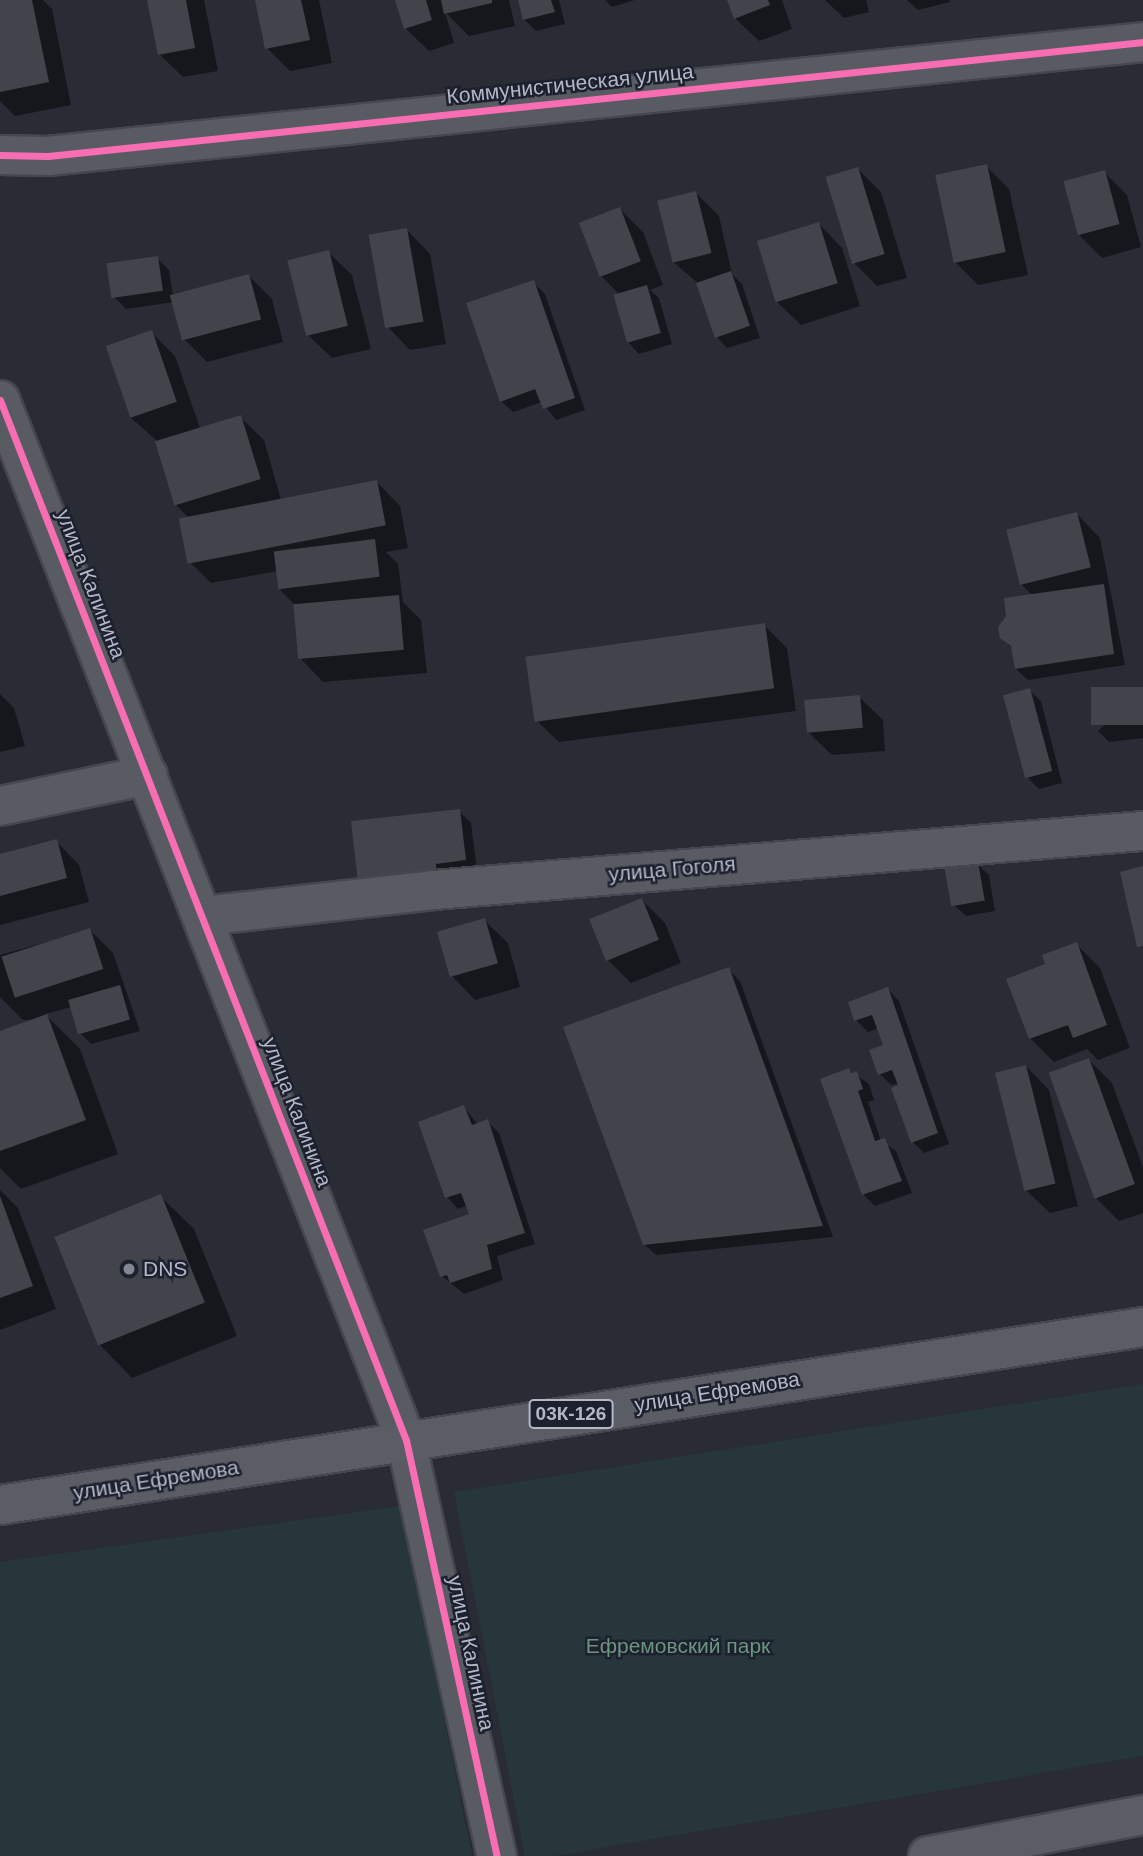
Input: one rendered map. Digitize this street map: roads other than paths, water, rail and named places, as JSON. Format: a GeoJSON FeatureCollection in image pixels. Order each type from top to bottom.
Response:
{"type":"FeatureCollection","features":[{"type":"Feature","properties":{"kind":"main road","name":"улица Ефремова"},"geometry":{"type":"LineString","coordinates":[[0,1505],[1143,1327]]}},
{"type":"Feature","properties":{"kind":"main road"},"geometry":{"type":"LineString","coordinates":[[928,1856],[1143,1815]]}},
{"type":"Feature","properties":{"kind":"street","name":"Коммунистическая улица"},"geometry":{"type":"LineString","coordinates":[[0,155],[48,156],[1143,42]]}},
{"type":"Feature","properties":{"kind":"street","name":"улица Калинина"},"geometry":{"type":"LineString","coordinates":[[0,400],[406,1440],[497,1856]]}},
{"type":"Feature","properties":{"kind":"street"},"geometry":{"type":"LineString","coordinates":[[0,806],[148,775]]}},
{"type":"Feature","properties":{"kind":"street","name":"улица Гоголя"},"geometry":{"type":"LineString","coordinates":[[203,916],[434,890],[1143,831]]}},
{"type":"Feature","properties":{"kind":"place","name":"DNS"},"geometry":{"type":"Point","coordinates":[129,1269]}},
{"type":"Feature","properties":{"kind":"park label","name":"Ефремовский парк"},"geometry":{"type":"Point","coordinates":[678,1646]}}]}
